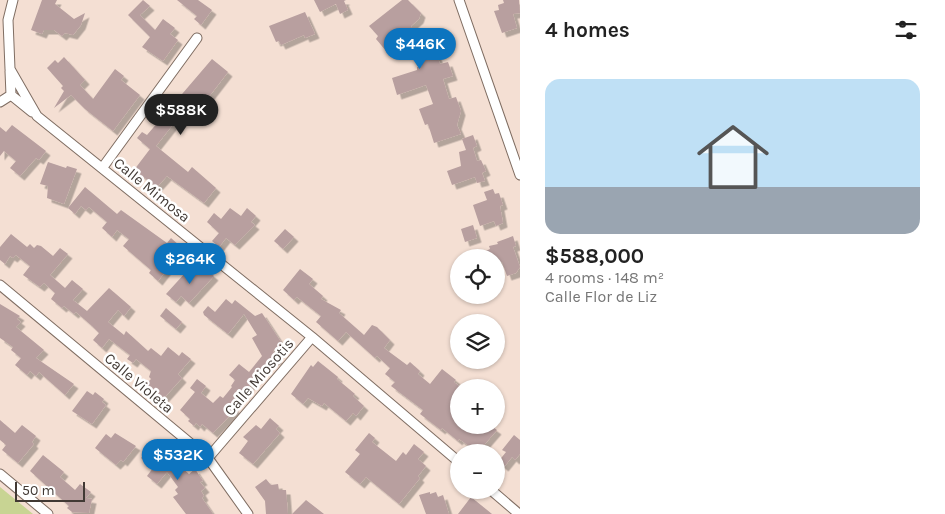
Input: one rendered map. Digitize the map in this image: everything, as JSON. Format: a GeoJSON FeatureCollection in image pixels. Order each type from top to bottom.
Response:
{"type":"FeatureCollection","features":[{"type":"Feature","properties":{"kind":"street","name":"Calle Mimosa"},"geometry":{"type":"LineString","coordinates":[[13,0],[8,20],[10,69],[37,116],[103,167],[312,337],[450,454]]}},
{"type":"Feature","properties":{"kind":"street"},"geometry":{"type":"LineString","coordinates":[[459,0],[520,175]]}},
{"type":"Feature","properties":{"kind":"street"},"geometry":{"type":"LineString","coordinates":[[103,167],[197,38]]}},
{"type":"Feature","properties":{"kind":"street"},"geometry":{"type":"LineString","coordinates":[[10,69],[11,96]]}},
{"type":"Feature","properties":{"kind":"street"},"geometry":{"type":"LineString","coordinates":[[0,102],[11,96]]}},
{"type":"Feature","properties":{"kind":"street"},"geometry":{"type":"LineString","coordinates":[[11,96],[37,116]]}},
{"type":"Feature","properties":{"kind":"street","name":"Calle Violeta"},"geometry":{"type":"LineString","coordinates":[[0,285],[208,458],[248,514]]}},
{"type":"Feature","properties":{"kind":"street","name":"Calle Miosotis"},"geometry":{"type":"LineString","coordinates":[[208,458],[312,337]]}},
{"type":"Feature","properties":{"kind":"street"},"geometry":{"type":"LineString","coordinates":[[0,474],[47,514]]}},
{"type":"Feature","properties":{"kind":"street"},"geometry":{"type":"LineString","coordinates":[[502,499],[519,514]]}},
{"type":"Feature","properties":{"kind":"green space"},"geometry":{"type":"Polygon","coordinates":[[[0,487],[33,514],[0,514],[0,487]]]}},
{"type":"Feature","properties":{"kind":"building"},"geometry":{"type":"Polygon","coordinates":[[[42,0],[57,0],[55,4],[74,19],[85,13],[81,25],[73,35],[65,33],[62,36],[54,30],[44,30],[42,34],[31,30],[42,0]]]}},
{"type":"Feature","properties":{"kind":"building"},"geometry":{"type":"Polygon","coordinates":[[[143,0],[150,6],[140,15],[155,30],[163,19],[175,28],[170,34],[178,40],[163,61],[142,47],[150,37],[128,15],[143,0]]]}},
{"type":"Feature","properties":{"kind":"building"},"geometry":{"type":"Polygon","coordinates":[[[177,0],[198,0],[212,10],[201,25],[194,19],[197,16],[177,0]]]}},
{"type":"Feature","properties":{"kind":"building"},"geometry":{"type":"Polygon","coordinates":[[[314,0],[346,0],[344,1],[348,10],[340,14],[336,4],[320,12],[314,0]]]}},
{"type":"Feature","properties":{"kind":"building"},"geometry":{"type":"Polygon","coordinates":[[[402,0],[408,0],[421,13],[419,19],[411,26],[424,50],[431,47],[433,53],[436,52],[440,64],[448,62],[453,76],[443,79],[449,99],[456,97],[461,111],[457,125],[461,134],[434,143],[428,124],[425,125],[419,109],[433,104],[426,85],[397,95],[392,78],[417,70],[417,67],[422,66],[415,44],[387,52],[376,39],[378,36],[369,26],[402,0]]]}},
{"type":"Feature","properties":{"kind":"building"},"geometry":{"type":"Polygon","coordinates":[[[503,0],[519,0],[520,13],[513,14],[517,28],[502,33],[494,11],[499,10],[498,5],[504,3],[503,0]]]}},
{"type":"Feature","properties":{"kind":"building"},"geometry":{"type":"Polygon","coordinates":[[[305,12],[315,34],[305,38],[304,35],[281,45],[279,41],[276,42],[269,26],[305,12]]]}},
{"type":"Feature","properties":{"kind":"building"},"geometry":{"type":"Polygon","coordinates":[[[64,57],[85,80],[80,85],[93,99],[115,69],[124,76],[121,80],[140,95],[113,131],[85,109],[71,95],[54,108],[64,91],[61,88],[63,86],[47,68],[55,60],[58,63],[64,57]]]}},
{"type":"Feature","properties":{"kind":"building"},"geometry":{"type":"Polygon","coordinates":[[[212,59],[228,72],[191,120],[182,113],[156,146],[188,172],[192,167],[216,188],[204,203],[167,176],[157,187],[134,170],[150,149],[137,138],[142,132],[147,135],[212,59]]]}},
{"type":"Feature","properties":{"kind":"building"},"geometry":{"type":"Polygon","coordinates":[[[12,125],[46,151],[39,160],[36,158],[20,176],[10,168],[16,161],[4,151],[0,156],[0,127],[6,132],[12,125]]]}},
{"type":"Feature","properties":{"kind":"building"},"geometry":{"type":"Polygon","coordinates":[[[473,135],[477,146],[473,148],[477,161],[481,160],[486,171],[482,173],[485,181],[477,183],[475,177],[452,185],[447,171],[461,166],[459,152],[466,150],[462,139],[473,135]]]}},
{"type":"Feature","properties":{"kind":"building"},"geometry":{"type":"Polygon","coordinates":[[[48,162],[66,168],[67,166],[77,169],[64,204],[47,198],[48,186],[40,184],[48,162]]]}},
{"type":"Feature","properties":{"kind":"building"},"geometry":{"type":"Polygon","coordinates":[[[85,187],[117,214],[121,210],[167,243],[171,238],[180,246],[172,255],[176,258],[158,281],[149,273],[151,270],[123,246],[129,239],[117,230],[112,237],[102,228],[107,222],[89,207],[86,210],[81,206],[75,214],[68,208],[85,187]]]}},
{"type":"Feature","properties":{"kind":"building"},"geometry":{"type":"Polygon","coordinates":[[[493,189],[495,194],[499,193],[503,205],[500,206],[503,223],[496,226],[494,221],[480,226],[473,205],[487,200],[484,192],[493,189]]]}},
{"type":"Feature","properties":{"kind":"building"},"geometry":{"type":"Polygon","coordinates":[[[230,208],[241,216],[247,208],[256,216],[251,222],[255,225],[235,245],[226,238],[219,247],[212,241],[219,233],[207,222],[214,213],[221,219],[230,208]]]}},
{"type":"Feature","properties":{"kind":"building"},"geometry":{"type":"Polygon","coordinates":[[[473,225],[477,238],[465,242],[461,229],[473,225]]]}},
{"type":"Feature","properties":{"kind":"building"},"geometry":{"type":"Polygon","coordinates":[[[285,229],[294,237],[283,249],[274,241],[285,229]]]}},
{"type":"Feature","properties":{"kind":"building"},"geometry":{"type":"Polygon","coordinates":[[[11,234],[27,247],[30,244],[34,248],[37,245],[41,246],[53,256],[60,248],[68,254],[50,275],[65,288],[72,280],[83,289],[73,300],[87,311],[109,288],[131,307],[124,316],[118,310],[108,322],[124,335],[126,331],[148,351],[151,348],[161,356],[168,347],[179,356],[182,352],[191,359],[178,374],[182,378],[164,398],[145,385],[151,379],[149,377],[151,371],[136,359],[133,363],[127,359],[130,355],[109,339],[102,348],[93,340],[99,333],[92,326],[76,312],[74,314],[64,306],[62,308],[51,299],[55,293],[44,283],[40,287],[23,275],[30,266],[16,255],[13,258],[10,256],[5,264],[0,260],[0,247],[11,234]]]}},
{"type":"Feature","properties":{"kind":"building"},"geometry":{"type":"Polygon","coordinates":[[[513,236],[516,246],[513,247],[520,267],[516,273],[507,276],[505,270],[505,249],[490,249],[489,246],[498,244],[497,242],[513,236]]]}},
{"type":"Feature","properties":{"kind":"building"},"geometry":{"type":"Polygon","coordinates":[[[195,267],[200,271],[203,267],[214,276],[189,303],[181,296],[176,302],[166,294],[186,272],[195,267]]]}},
{"type":"Feature","properties":{"kind":"building"},"geometry":{"type":"Polygon","coordinates":[[[300,269],[313,279],[309,284],[323,296],[321,299],[341,310],[339,313],[364,335],[372,325],[377,327],[390,340],[384,348],[407,365],[410,362],[420,371],[418,374],[430,384],[442,369],[455,379],[450,379],[450,434],[494,434],[485,444],[466,444],[459,439],[458,441],[442,428],[441,430],[420,414],[423,410],[391,386],[395,382],[385,374],[390,368],[377,356],[375,358],[346,332],[338,341],[316,322],[321,316],[297,297],[294,300],[283,290],[300,269]]]}},
{"type":"Feature","properties":{"kind":"building"},"geometry":{"type":"Polygon","coordinates":[[[226,299],[232,304],[235,300],[255,316],[262,313],[283,345],[273,351],[278,359],[266,365],[233,407],[236,409],[213,433],[202,424],[200,427],[196,423],[194,426],[188,421],[190,419],[180,410],[195,392],[190,388],[197,379],[206,386],[201,393],[213,403],[220,396],[223,398],[232,387],[235,380],[229,375],[239,364],[249,372],[262,356],[252,338],[257,335],[244,314],[228,334],[204,315],[203,312],[208,306],[215,312],[226,299]]]}},
{"type":"Feature","properties":{"kind":"building"},"geometry":{"type":"Polygon","coordinates":[[[0,304],[20,316],[17,319],[21,322],[16,327],[44,350],[36,358],[74,384],[65,395],[39,372],[36,376],[30,371],[27,375],[15,365],[21,358],[11,350],[13,347],[0,338],[0,304]]]}},
{"type":"Feature","properties":{"kind":"building"},"geometry":{"type":"Polygon","coordinates":[[[166,308],[182,322],[176,329],[160,316],[166,308]]]}},
{"type":"Feature","properties":{"kind":"building"},"geometry":{"type":"Polygon","coordinates":[[[318,361],[338,377],[337,379],[355,394],[353,396],[364,406],[356,416],[353,413],[346,421],[324,403],[322,406],[308,398],[303,404],[291,394],[311,365],[313,367],[318,361]]]}},
{"type":"Feature","properties":{"kind":"building"},"geometry":{"type":"Polygon","coordinates":[[[87,391],[93,395],[95,392],[104,399],[102,402],[106,405],[92,424],[72,411],[87,391]]]}},
{"type":"Feature","properties":{"kind":"building"},"geometry":{"type":"Polygon","coordinates":[[[270,418],[279,426],[276,429],[280,433],[253,464],[239,453],[248,441],[243,437],[256,425],[261,429],[270,418]]]}},
{"type":"Feature","properties":{"kind":"building"},"geometry":{"type":"Polygon","coordinates":[[[0,420],[15,433],[22,425],[36,436],[32,442],[34,444],[18,463],[2,450],[6,445],[0,440],[0,420]]]}},
{"type":"Feature","properties":{"kind":"building"},"geometry":{"type":"Polygon","coordinates":[[[115,433],[136,446],[123,462],[121,460],[116,465],[95,448],[106,434],[111,438],[115,433]]]}},
{"type":"Feature","properties":{"kind":"building"},"geometry":{"type":"Polygon","coordinates":[[[369,433],[375,438],[372,442],[396,461],[403,452],[406,455],[414,444],[424,452],[418,459],[426,466],[418,476],[420,478],[399,504],[366,477],[360,484],[345,472],[360,454],[355,450],[369,433]]]}},
{"type":"Feature","properties":{"kind":"building"},"geometry":{"type":"Polygon","coordinates":[[[514,435],[520,440],[520,454],[515,460],[512,457],[505,466],[506,452],[505,446],[514,435]]]}},
{"type":"Feature","properties":{"kind":"building"},"geometry":{"type":"Polygon","coordinates":[[[155,442],[165,450],[163,452],[189,474],[195,469],[203,481],[200,482],[205,488],[201,491],[204,496],[202,498],[213,514],[186,514],[173,497],[178,494],[175,490],[178,487],[167,472],[157,484],[147,476],[153,468],[141,458],[155,442]]]}},
{"type":"Feature","properties":{"kind":"building"},"geometry":{"type":"Polygon","coordinates":[[[43,455],[64,472],[60,477],[75,490],[80,484],[91,492],[86,498],[92,499],[89,513],[72,512],[67,508],[69,506],[30,471],[43,455]]]}},
{"type":"Feature","properties":{"kind":"building"},"geometry":{"type":"Polygon","coordinates":[[[266,479],[271,485],[278,484],[279,490],[286,490],[288,514],[266,514],[265,501],[255,487],[266,479]]]}},
{"type":"Feature","properties":{"kind":"building"},"geometry":{"type":"Polygon","coordinates":[[[430,492],[430,494],[436,492],[438,497],[443,495],[449,514],[426,514],[419,495],[430,492]]]}},
{"type":"Feature","properties":{"kind":"building"},"geometry":{"type":"Polygon","coordinates":[[[469,499],[473,499],[492,514],[458,514],[469,499]]]}},
{"type":"Feature","properties":{"kind":"building"},"geometry":{"type":"Polygon","coordinates":[[[306,500],[324,514],[292,514],[306,500]]]}}]}
